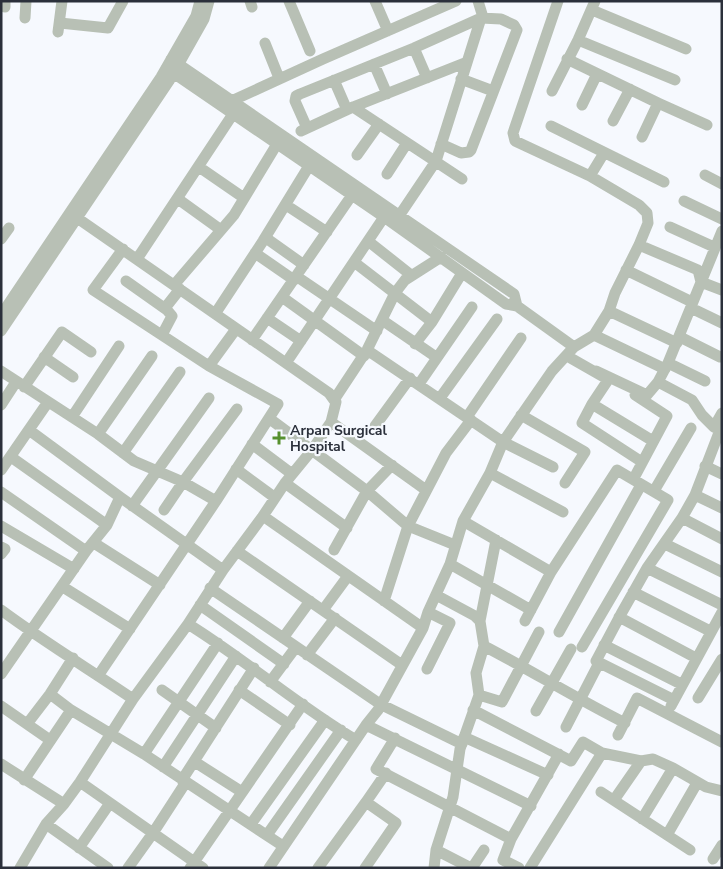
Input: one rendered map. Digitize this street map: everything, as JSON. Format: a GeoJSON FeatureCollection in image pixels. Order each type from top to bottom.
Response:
{"type":"FeatureCollection","features":[{"type":"Feature","properties":{"kind":"street"},"geometry":{"type":"LineString","coordinates":[[25,18],[26,1]]}},
{"type":"Feature","properties":{"kind":"street"},"geometry":{"type":"LineString","coordinates":[[62,1],[59,27],[108,28],[123,1]]}},
{"type":"Feature","properties":{"kind":"street"},"geometry":{"type":"LineString","coordinates":[[172,66],[196,16],[200,1]]}},
{"type":"Feature","properties":{"kind":"street"},"geometry":{"type":"LineString","coordinates":[[1,315],[72,215],[204,19],[209,1]]}},
{"type":"Feature","properties":{"kind":"street"},"geometry":{"type":"LineString","coordinates":[[290,1],[310,51]]}},
{"type":"Feature","properties":{"kind":"street"},"geometry":{"type":"LineString","coordinates":[[375,1],[388,31]]}},
{"type":"Feature","properties":{"kind":"street"},"geometry":{"type":"LineString","coordinates":[[226,103],[456,1]]}},
{"type":"Feature","properties":{"kind":"street"},"geometry":{"type":"LineString","coordinates":[[286,363],[368,241],[392,219],[436,161],[481,18],[482,14],[478,1]]}},
{"type":"Feature","properties":{"kind":"street"},"geometry":{"type":"LineString","coordinates":[[269,868],[378,710],[423,628],[428,612],[450,564],[463,521],[490,473],[503,442],[552,371],[570,352],[594,335],[609,311],[610,303],[648,222],[644,208],[590,176],[518,144],[514,137],[513,133],[558,1]]}},
{"type":"Feature","properties":{"kind":"street"},"geometry":{"type":"LineString","coordinates":[[552,91],[594,6],[686,49]]}},
{"type":"Feature","properties":{"kind":"street"},"geometry":{"type":"LineString","coordinates":[[441,144],[461,153],[469,152],[516,27],[501,19],[481,18],[414,48],[296,96],[295,101],[304,130],[350,109],[467,62]]}},
{"type":"Feature","properties":{"kind":"street"},"geometry":{"type":"LineString","coordinates":[[578,40],[675,80]]}},
{"type":"Feature","properties":{"kind":"street"},"geometry":{"type":"LineString","coordinates":[[265,43],[279,78]]}},
{"type":"Feature","properties":{"kind":"street"},"geometry":{"type":"LineString","coordinates":[[414,48],[427,78]]}},
{"type":"Feature","properties":{"kind":"street"},"geometry":{"type":"LineString","coordinates":[[567,59],[707,125]]}},
{"type":"Feature","properties":{"kind":"street"},"geometry":{"type":"LineString","coordinates":[[374,64],[387,94]]}},
{"type":"Feature","properties":{"kind":"street"},"geometry":{"type":"LineString","coordinates":[[172,66],[392,219],[441,258],[506,304],[517,306],[570,352],[608,380],[646,398]]}},
{"type":"Feature","properties":{"kind":"street"},"geometry":{"type":"LineString","coordinates":[[582,105],[596,74]]}},
{"type":"Feature","properties":{"kind":"street"},"geometry":{"type":"LineString","coordinates":[[255,76],[260,87]]}},
{"type":"Feature","properties":{"kind":"street"},"geometry":{"type":"LineString","coordinates":[[461,79],[493,91]]}},
{"type":"Feature","properties":{"kind":"street"},"geometry":{"type":"LineString","coordinates":[[334,80],[350,109],[379,124],[462,179]]}},
{"type":"Feature","properties":{"kind":"street"},"geometry":{"type":"LineString","coordinates":[[613,121],[630,89]]}},
{"type":"Feature","properties":{"kind":"street"},"geometry":{"type":"LineString","coordinates":[[226,103],[233,114],[352,195],[514,294],[517,306]]}},
{"type":"Feature","properties":{"kind":"street"},"geometry":{"type":"LineString","coordinates":[[642,137],[658,103]]}},
{"type":"Feature","properties":{"kind":"street"},"geometry":{"type":"LineString","coordinates":[[137,259],[233,114]]}},
{"type":"Feature","properties":{"kind":"street"},"geometry":{"type":"LineString","coordinates":[[358,155],[379,124]]}},
{"type":"Feature","properties":{"kind":"street"},"geometry":{"type":"LineString","coordinates":[[551,126],[664,182]]}},
{"type":"Feature","properties":{"kind":"street"},"geometry":{"type":"LineString","coordinates":[[386,174],[408,143]]}},
{"type":"Feature","properties":{"kind":"street"},"geometry":{"type":"LineString","coordinates":[[165,308],[177,287],[234,215],[277,144]]}},
{"type":"Feature","properties":{"kind":"street"},"geometry":{"type":"LineString","coordinates":[[590,176],[604,153]]}},
{"type":"Feature","properties":{"kind":"street"},"geometry":{"type":"LineString","coordinates":[[215,314],[266,238],[310,166]]}},
{"type":"Feature","properties":{"kind":"street"},"geometry":{"type":"LineString","coordinates":[[199,167],[244,198]]}},
{"type":"Feature","properties":{"kind":"street"},"geometry":{"type":"LineString","coordinates":[[705,175],[722,184]]}},
{"type":"Feature","properties":{"kind":"street"},"geometry":{"type":"LineString","coordinates":[[252,340],[352,195]]}},
{"type":"Feature","properties":{"kind":"street"},"geometry":{"type":"LineString","coordinates":[[178,199],[221,230]]}},
{"type":"Feature","properties":{"kind":"street"},"geometry":{"type":"LineString","coordinates":[[684,201],[722,219]]}},
{"type":"Feature","properties":{"kind":"street"},"geometry":{"type":"LineString","coordinates":[[286,205],[327,232]]}},
{"type":"Feature","properties":{"kind":"street"},"geometry":{"type":"LineString","coordinates":[[20,868],[46,824],[80,782],[132,699],[188,624],[210,588],[274,498],[312,450],[331,422],[336,402],[329,393],[72,215]]}},
{"type":"Feature","properties":{"kind":"street"},"geometry":{"type":"LineString","coordinates":[[1,331],[72,215]]}},
{"type":"Feature","properties":{"kind":"street"},"geometry":{"type":"LineString","coordinates":[[670,226],[714,247]]}},
{"type":"Feature","properties":{"kind":"street"},"geometry":{"type":"LineString","coordinates":[[1,239],[8,228]]}},
{"type":"Feature","properties":{"kind":"street"},"geometry":{"type":"LineString","coordinates":[[646,398],[667,366],[722,231]]}},
{"type":"Feature","properties":{"kind":"street"},"geometry":{"type":"LineString","coordinates":[[266,238],[304,265]]}},
{"type":"Feature","properties":{"kind":"street"},"geometry":{"type":"LineString","coordinates":[[368,241],[411,275]]}},
{"type":"Feature","properties":{"kind":"street"},"geometry":{"type":"LineString","coordinates":[[639,244],[698,270],[701,282]]}},
{"type":"Feature","properties":{"kind":"street"},"geometry":{"type":"LineString","coordinates":[[98,676],[216,501],[278,404],[209,366],[93,290],[123,249]]}},
{"type":"Feature","properties":{"kind":"street"},"geometry":{"type":"LineString","coordinates":[[255,253],[377,331]]}},
{"type":"Feature","properties":{"kind":"street"},"geometry":{"type":"LineString","coordinates":[[334,400],[366,353],[395,294],[405,280],[441,258]]}},
{"type":"Feature","properties":{"kind":"street"},"geometry":{"type":"LineString","coordinates":[[354,262],[432,322]]}},
{"type":"Feature","properties":{"kind":"street"},"geometry":{"type":"LineString","coordinates":[[626,270],[722,323]]}},
{"type":"Feature","properties":{"kind":"street"},"geometry":{"type":"LineString","coordinates":[[415,344],[432,322],[462,273]]}},
{"type":"Feature","properties":{"kind":"street"},"geometry":{"type":"LineString","coordinates":[[126,281],[165,308],[172,316],[162,335]]}},
{"type":"Feature","properties":{"kind":"street"},"geometry":{"type":"LineString","coordinates":[[701,282],[722,290]]}},
{"type":"Feature","properties":{"kind":"street"},"geometry":{"type":"LineString","coordinates":[[282,297],[315,321],[440,398],[503,442],[553,467]]}},
{"type":"Feature","properties":{"kind":"street"},"geometry":{"type":"LineString","coordinates":[[375,426],[436,357],[472,307]]}},
{"type":"Feature","properties":{"kind":"street"},"geometry":{"type":"LineString","coordinates":[[609,311],[720,357]]}},
{"type":"Feature","properties":{"kind":"street"},"geometry":{"type":"LineString","coordinates":[[267,318],[301,342]]}},
{"type":"Feature","properties":{"kind":"street"},"geometry":{"type":"LineString","coordinates":[[440,398],[497,319]]}},
{"type":"Feature","properties":{"kind":"street"},"geometry":{"type":"LineString","coordinates":[[382,320],[436,357]]}},
{"type":"Feature","properties":{"kind":"street"},"geometry":{"type":"LineString","coordinates":[[209,366],[236,329]]}},
{"type":"Feature","properties":{"kind":"street"},"geometry":{"type":"LineString","coordinates":[[1,405],[44,357],[62,332],[91,352]]}},
{"type":"Feature","properties":{"kind":"street"},"geometry":{"type":"LineString","coordinates":[[594,335],[705,381]]}},
{"type":"Feature","properties":{"kind":"street"},"geometry":{"type":"LineString","coordinates":[[384,601],[408,526],[426,490],[446,453],[521,338]]}},
{"type":"Feature","properties":{"kind":"street"},"geometry":{"type":"LineString","coordinates":[[72,417],[119,346]]}},
{"type":"Feature","properties":{"kind":"street"},"geometry":{"type":"LineString","coordinates":[[98,434],[152,356]]}},
{"type":"Feature","properties":{"kind":"street"},"geometry":{"type":"LineString","coordinates":[[44,357],[73,377]]}},
{"type":"Feature","properties":{"kind":"street"},"geometry":{"type":"LineString","coordinates":[[1,371],[98,434],[134,461],[183,482],[216,501]]}},
{"type":"Feature","properties":{"kind":"street"},"geometry":{"type":"LineString","coordinates":[[559,632],[637,482],[642,462],[667,416],[646,398],[596,371]]}},
{"type":"Feature","properties":{"kind":"street"},"geometry":{"type":"LineString","coordinates":[[123,453],[180,372]]}},
{"type":"Feature","properties":{"kind":"street"},"geometry":{"type":"LineString","coordinates":[[608,380],[582,423],[642,462]]}},
{"type":"Feature","properties":{"kind":"street"},"geometry":{"type":"LineString","coordinates":[[658,382],[692,400],[702,415],[719,430]]}},
{"type":"Feature","properties":{"kind":"street"},"geometry":{"type":"LineString","coordinates":[[132,506],[209,398]]}},
{"type":"Feature","properties":{"kind":"street"},"geometry":{"type":"LineString","coordinates":[[1,470],[48,402]]}},
{"type":"Feature","properties":{"kind":"street"},"geometry":{"type":"LineString","coordinates":[[592,404],[653,441]]}},
{"type":"Feature","properties":{"kind":"street"},"geometry":{"type":"LineString","coordinates":[[164,510],[237,409]]}},
{"type":"Feature","properties":{"kind":"street"},"geometry":{"type":"LineString","coordinates":[[674,700],[596,661],[633,592],[682,518],[695,494],[719,430],[722,413]]}},
{"type":"Feature","properties":{"kind":"street"},"geometry":{"type":"LineString","coordinates":[[521,415],[585,452],[565,484]]}},
{"type":"Feature","properties":{"kind":"street"},"geometry":{"type":"LineString","coordinates":[[270,419],[367,491],[408,526],[456,545]]}},
{"type":"Feature","properties":{"kind":"street"},"geometry":{"type":"LineString","coordinates":[[331,422],[426,490]]}},
{"type":"Feature","properties":{"kind":"street"},"geometry":{"type":"LineString","coordinates":[[654,491],[691,428]]}},
{"type":"Feature","properties":{"kind":"street"},"geometry":{"type":"LineString","coordinates":[[29,430],[223,570]]}},
{"type":"Feature","properties":{"kind":"street"},"geometry":{"type":"LineString","coordinates":[[252,444],[288,479],[346,528]]}},
{"type":"Feature","properties":{"kind":"street"},"geometry":{"type":"LineString","coordinates":[[11,457],[107,525]]}},
{"type":"Feature","properties":{"kind":"street"},"geometry":{"type":"LineString","coordinates":[[334,550],[367,491],[392,465]]}},
{"type":"Feature","properties":{"kind":"street"},"geometry":{"type":"LineString","coordinates":[[705,466],[722,474]]}},
{"type":"Feature","properties":{"kind":"street"},"geometry":{"type":"LineString","coordinates":[[236,469],[274,498]]}},
{"type":"Feature","properties":{"kind":"street"},"geometry":{"type":"LineString","coordinates":[[525,621],[551,572],[617,470],[668,500],[582,646]]}},
{"type":"Feature","properties":{"kind":"street"},"geometry":{"type":"LineString","coordinates":[[490,473],[562,512]]}},
{"type":"Feature","properties":{"kind":"street"},"geometry":{"type":"LineString","coordinates":[[1,492],[90,547],[160,585]]}},
{"type":"Feature","properties":{"kind":"street"},"geometry":{"type":"LineString","coordinates":[[695,494],[722,508]]}},
{"type":"Feature","properties":{"kind":"street"},"geometry":{"type":"LineString","coordinates":[[2,672],[107,525],[120,497]]}},
{"type":"Feature","properties":{"kind":"street"},"geometry":{"type":"LineString","coordinates":[[263,516],[423,628]]}},
{"type":"Feature","properties":{"kind":"street"},"geometry":{"type":"LineString","coordinates":[[682,518],[722,538]]}},
{"type":"Feature","properties":{"kind":"street"},"geometry":{"type":"LineString","coordinates":[[463,521],[551,572]]}},
{"type":"Feature","properties":{"kind":"street"},"geometry":{"type":"LineString","coordinates":[[1,526],[74,569]]}},
{"type":"Feature","properties":{"kind":"street"},"geometry":{"type":"LineString","coordinates":[[434,868],[436,850],[450,807],[463,741],[479,695],[476,673],[484,646],[480,621],[496,540]]}},
{"type":"Feature","properties":{"kind":"street"},"geometry":{"type":"LineString","coordinates":[[665,544],[722,572]]}},
{"type":"Feature","properties":{"kind":"street"},"geometry":{"type":"LineString","coordinates":[[1,547],[5,549],[1,554]]}},
{"type":"Feature","properties":{"kind":"street"},"geometry":{"type":"LineString","coordinates":[[237,551],[402,665]]}},
{"type":"Feature","properties":{"kind":"street"},"geometry":{"type":"LineString","coordinates":[[450,564],[531,610]]}},
{"type":"Feature","properties":{"kind":"street"},"geometry":{"type":"LineString","coordinates":[[648,568],[722,605]]}},
{"type":"Feature","properties":{"kind":"street"},"geometry":{"type":"LineString","coordinates":[[323,610],[348,576]]}},
{"type":"Feature","properties":{"kind":"street"},"geometry":{"type":"LineString","coordinates":[[63,587],[130,629]]}},
{"type":"Feature","properties":{"kind":"street"},"geometry":{"type":"LineString","coordinates":[[210,588],[380,704],[463,741],[548,775]]}},
{"type":"Feature","properties":{"kind":"street"},"geometry":{"type":"LineString","coordinates":[[633,592],[710,631]]}},
{"type":"Feature","properties":{"kind":"street"},"geometry":{"type":"LineString","coordinates":[[436,595],[475,616],[480,621]]}},
{"type":"Feature","properties":{"kind":"street"},"geometry":{"type":"LineString","coordinates":[[283,638],[310,601]]}},
{"type":"Feature","properties":{"kind":"street"},"geometry":{"type":"LineString","coordinates":[[200,605],[284,664]]}},
{"type":"Feature","properties":{"kind":"street"},"geometry":{"type":"LineString","coordinates":[[1,610],[30,632],[73,658],[132,699]]}},
{"type":"Feature","properties":{"kind":"street"},"geometry":{"type":"LineString","coordinates":[[427,669],[450,623],[428,612]]}},
{"type":"Feature","properties":{"kind":"street"},"geometry":{"type":"LineString","coordinates":[[667,714],[710,631],[722,612]]}},
{"type":"Feature","properties":{"kind":"street"},"geometry":{"type":"LineString","coordinates":[[619,617],[696,658]]}},
{"type":"Feature","properties":{"kind":"street"},"geometry":{"type":"LineString","coordinates":[[307,654],[335,618]]}},
{"type":"Feature","properties":{"kind":"street"},"geometry":{"type":"LineString","coordinates":[[188,624],[356,740]]}},
{"type":"Feature","properties":{"kind":"street"},"geometry":{"type":"LineString","coordinates":[[479,695],[502,702],[539,632]]}},
{"type":"Feature","properties":{"kind":"street"},"geometry":{"type":"LineString","coordinates":[[144,754],[218,643]]}},
{"type":"Feature","properties":{"kind":"street"},"geometry":{"type":"LineString","coordinates":[[604,645],[682,684]]}},
{"type":"Feature","properties":{"kind":"street"},"geometry":{"type":"LineString","coordinates":[[484,646],[624,723]]}},
{"type":"Feature","properties":{"kind":"street"},"geometry":{"type":"LineString","coordinates":[[270,682],[296,648]]}},
{"type":"Feature","properties":{"kind":"street"},"geometry":{"type":"LineString","coordinates":[[536,711],[571,650]]}},
{"type":"Feature","properties":{"kind":"street"},"geometry":{"type":"LineString","coordinates":[[163,767],[236,656]]}},
{"type":"Feature","properties":{"kind":"street"},"geometry":{"type":"LineString","coordinates":[[27,724],[50,694],[73,658]]}},
{"type":"Feature","properties":{"kind":"street"},"geometry":{"type":"LineString","coordinates":[[698,698],[722,659]]}},
{"type":"Feature","properties":{"kind":"street"},"geometry":{"type":"LineString","coordinates":[[566,726],[599,663]]}},
{"type":"Feature","properties":{"kind":"street"},"geometry":{"type":"LineString","coordinates":[[128,868],[153,833],[254,668]]}},
{"type":"Feature","properties":{"kind":"street"},"geometry":{"type":"LineString","coordinates":[[162,690],[216,728]]}},
{"type":"Feature","properties":{"kind":"street"},"geometry":{"type":"LineString","coordinates":[[239,690],[290,725]]}},
{"type":"Feature","properties":{"kind":"street"},"geometry":{"type":"LineString","coordinates":[[50,694],[71,710],[144,754],[283,846]]}},
{"type":"Feature","properties":{"kind":"street"},"geometry":{"type":"LineString","coordinates":[[618,735],[637,698],[722,742]]}},
{"type":"Feature","properties":{"kind":"street"},"geometry":{"type":"LineString","coordinates":[[80,782],[153,833],[196,866],[230,810],[303,704]]}},
{"type":"Feature","properties":{"kind":"street"},"geometry":{"type":"LineString","coordinates":[[1,706],[50,740]]}},
{"type":"Feature","properties":{"kind":"street"},"geometry":{"type":"LineString","coordinates":[[24,780],[71,710]]}},
{"type":"Feature","properties":{"kind":"street"},"geometry":{"type":"LineString","coordinates":[[473,710],[571,761],[583,742],[602,753],[641,761],[653,759],[673,768],[697,783],[722,791]]}},
{"type":"Feature","properties":{"kind":"street"},"geometry":{"type":"LineString","coordinates":[[251,824],[325,720]]}},
{"type":"Feature","properties":{"kind":"street"},"geometry":{"type":"LineString","coordinates":[[366,725],[531,806]]}},
{"type":"Feature","properties":{"kind":"street"},"geometry":{"type":"LineString","coordinates":[[267,835],[341,730]]}},
{"type":"Feature","properties":{"kind":"street"},"geometry":{"type":"LineString","coordinates":[[395,738],[376,768],[511,839]]}},
{"type":"Feature","properties":{"kind":"street"},"geometry":{"type":"LineString","coordinates":[[530,868],[602,753]]}},
{"type":"Feature","properties":{"kind":"street"},"geometry":{"type":"LineString","coordinates":[[520,868],[503,860],[511,839],[560,754]]}},
{"type":"Feature","properties":{"kind":"street"},"geometry":{"type":"LineString","coordinates":[[614,800],[641,761]]}},
{"type":"Feature","properties":{"kind":"street"},"geometry":{"type":"LineString","coordinates":[[195,762],[242,792]]}},
{"type":"Feature","properties":{"kind":"street"},"geometry":{"type":"LineString","coordinates":[[1,764],[64,804]]}},
{"type":"Feature","properties":{"kind":"street"},"geometry":{"type":"LineString","coordinates":[[642,819],[673,768]]}},
{"type":"Feature","properties":{"kind":"street"},"geometry":{"type":"LineString","coordinates":[[318,868],[386,773]]}},
{"type":"Feature","properties":{"kind":"street"},"geometry":{"type":"LineString","coordinates":[[667,835],[697,783]]}},
{"type":"Feature","properties":{"kind":"street"},"geometry":{"type":"LineString","coordinates":[[601,792],[690,850]]}},
{"type":"Feature","properties":{"kind":"street"},"geometry":{"type":"LineString","coordinates":[[365,868],[396,823],[366,802]]}},
{"type":"Feature","properties":{"kind":"street"},"geometry":{"type":"LineString","coordinates":[[79,848],[110,803]]}},
{"type":"Feature","properties":{"kind":"street"},"geometry":{"type":"LineString","coordinates":[[46,824],[108,868]]}},
{"type":"Feature","properties":{"kind":"street"},"geometry":{"type":"LineString","coordinates":[[713,858],[722,845]]}},
{"type":"Feature","properties":{"kind":"street"},"geometry":{"type":"LineString","coordinates":[[436,850],[472,868],[484,850]]}},
{"type":"Feature","properties":{"kind":"place","name":"Arpan Surgical Hospital"},"geometry":{"type":"Point","coordinates":[279,438]}}]}
